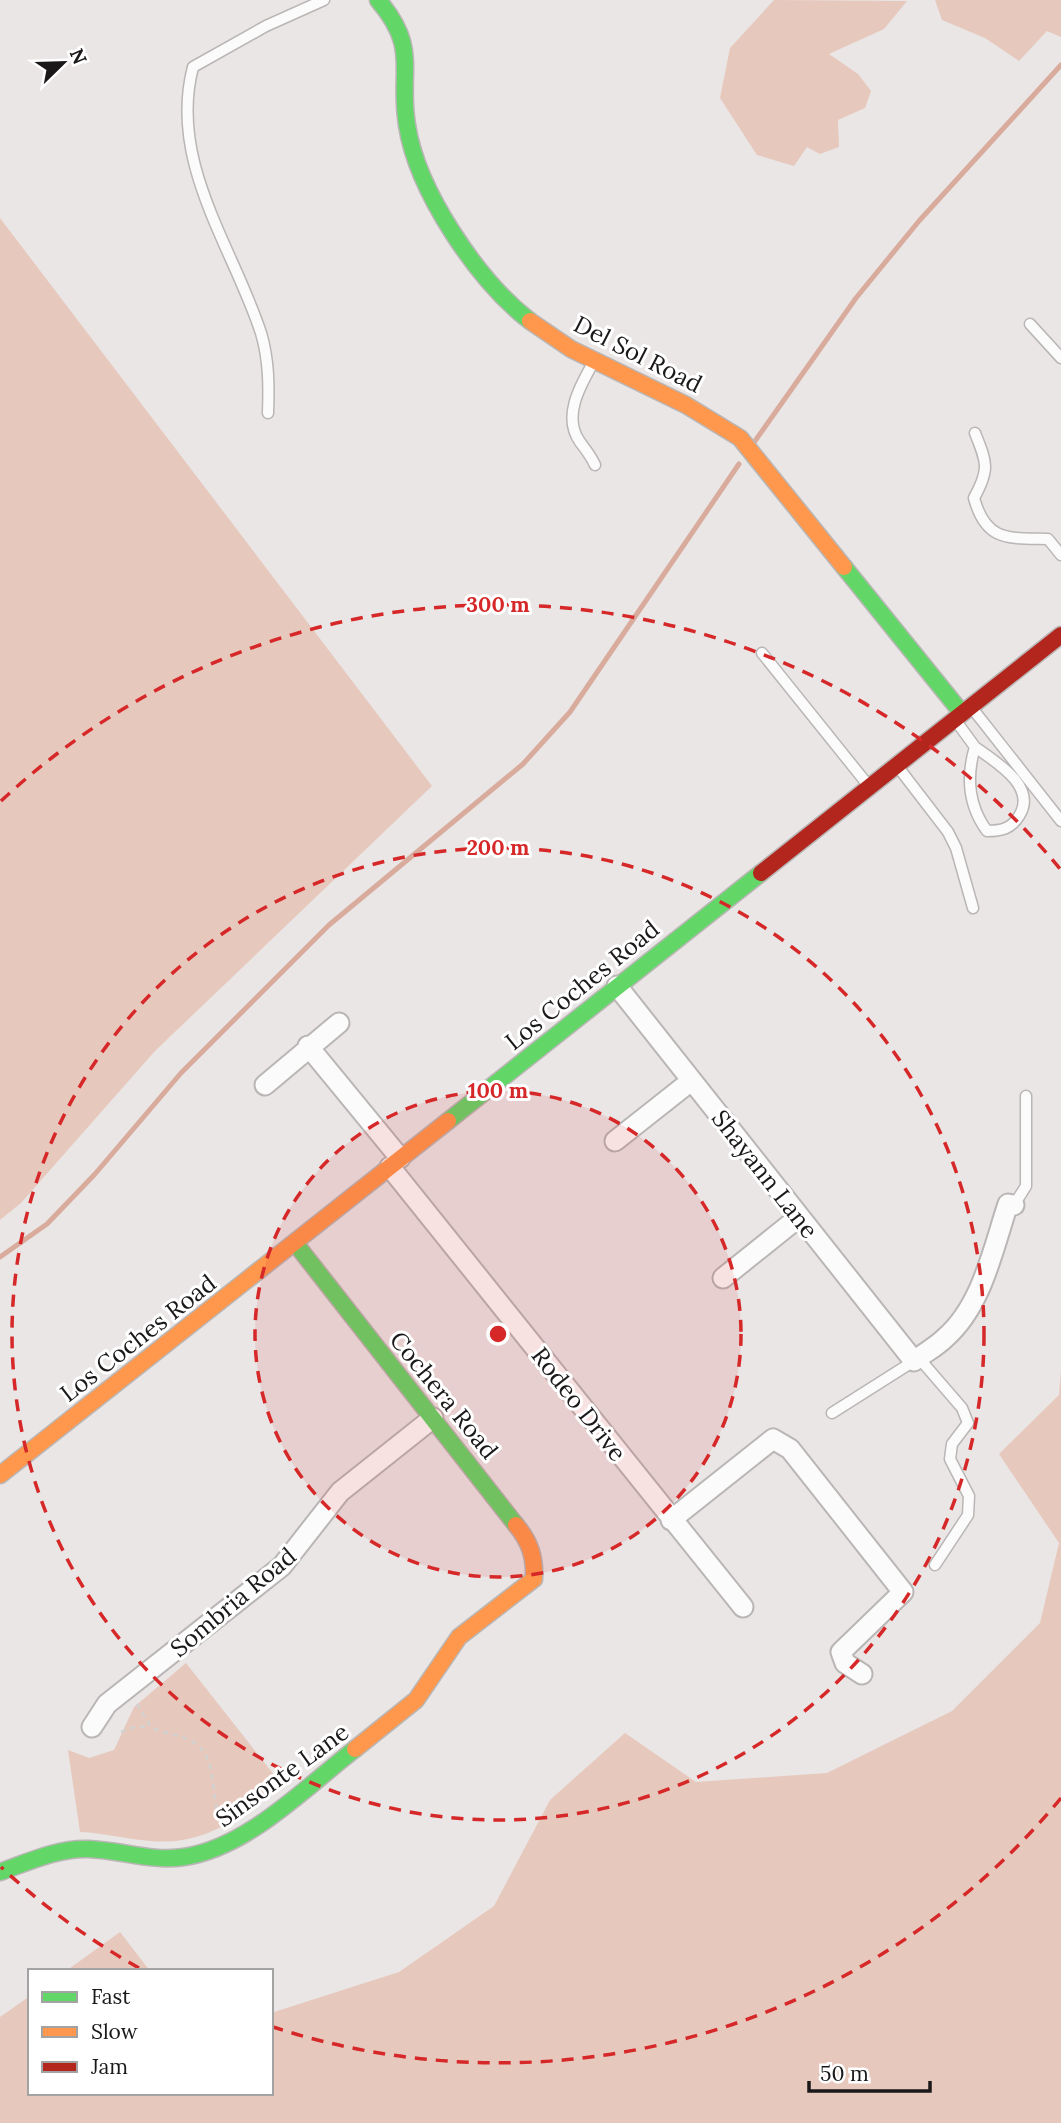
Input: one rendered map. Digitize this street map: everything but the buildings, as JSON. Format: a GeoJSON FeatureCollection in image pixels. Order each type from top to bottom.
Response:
{"type":"FeatureCollection","features":[{"type":"Feature","properties":{"kind":"street","name":"Del Sol Road"},"geometry":{"type":"LineString","coordinates":[[378,0],[397,23],[406,43],[404,111],[414,155],[455,232],[518,312],[554,338],[695,408],[740,439],[961,711]]}},
{"type":"Feature","properties":{"kind":"street","name":"Los Coches Road"},"geometry":{"type":"LineString","coordinates":[[0,1475],[895,763],[1061,635]]}},
{"type":"Feature","properties":{"kind":"street","name":"Shayann Lane"},"geometry":{"type":"LineString","coordinates":[[617,986],[799,1217],[916,1359]]}},
{"type":"Feature","properties":{"kind":"street"},"geometry":{"type":"LineString","coordinates":[[265,1085],[308,1046],[339,1023]]}},
{"type":"Feature","properties":{"kind":"street","name":"Rodeo Drive"},"geometry":{"type":"LineString","coordinates":[[308,1046],[671,1520],[743,1608]]}},
{"type":"Feature","properties":{"kind":"street"},"geometry":{"type":"LineString","coordinates":[[615,1141],[691,1081]]}},
{"type":"Feature","properties":{"kind":"street"},"geometry":{"type":"LineString","coordinates":[[916,1359],[946,1338],[968,1312],[982,1281],[1008,1204],[1014,1205]]}},
{"type":"Feature","properties":{"kind":"street"},"geometry":{"type":"LineString","coordinates":[[723,1278],[799,1217]]}},
{"type":"Feature","properties":{"kind":"street","name":"Cochera Road"},"geometry":{"type":"LineString","coordinates":[[295,1243],[529,1542],[536,1568],[531,1583]]}},
{"type":"Feature","properties":{"kind":"street","name":"Sombria Road"},"geometry":{"type":"LineString","coordinates":[[92,1727],[107,1704],[287,1562],[340,1492],[433,1418]]}},
{"type":"Feature","properties":{"kind":"street"},"geometry":{"type":"LineString","coordinates":[[671,1520],[773,1439],[790,1449],[903,1592],[841,1652],[845,1663],[862,1674]]}},
{"type":"Feature","properties":{"kind":"street","name":"Sinsonte Lane"},"geometry":{"type":"LineString","coordinates":[[0,1872],[56,1853],[85,1849],[146,1858],[185,1858],[214,1851],[240,1838],[399,1716],[416,1700],[466,1630],[531,1583]]}},
{"type":"Feature","properties":{"kind":"lane"},"geometry":{"type":"LineString","coordinates":[[268,413],[270,374],[261,334],[195,174],[187,87],[192,67],[266,26],[324,0]]}},
{"type":"Feature","properties":{"kind":"lane"},"geometry":{"type":"LineString","coordinates":[[1030,324],[1061,358]]}},
{"type":"Feature","properties":{"kind":"lane"},"geometry":{"type":"LineString","coordinates":[[595,360],[579,388],[573,417],[580,442],[589,451],[596,465]]}},
{"type":"Feature","properties":{"kind":"lane"},"geometry":{"type":"LineString","coordinates":[[975,433],[985,460],[986,476],[974,498],[979,516],[992,533],[1012,538],[1048,539],[1061,555]]}},
{"type":"Feature","properties":{"kind":"lane"},"geometry":{"type":"LineString","coordinates":[[762,653],[868,785]]}},
{"type":"Feature","properties":{"kind":"lane"},"geometry":{"type":"LineString","coordinates":[[961,711],[975,747],[1000,765],[1019,785],[1026,799],[1015,822],[1002,830],[987,831],[970,802],[970,763],[975,747]]}},
{"type":"Feature","properties":{"kind":"lane"},"geometry":{"type":"LineString","coordinates":[[961,711],[1061,821]]}},
{"type":"Feature","properties":{"kind":"lane"},"geometry":{"type":"LineString","coordinates":[[895,763],[948,832],[956,848],[974,908]]}},
{"type":"Feature","properties":{"kind":"lane"},"geometry":{"type":"LineString","coordinates":[[1014,1205],[1026,1186],[1026,1096]]}},
{"type":"Feature","properties":{"kind":"lane"},"geometry":{"type":"LineString","coordinates":[[832,1413],[916,1359],[962,1408],[968,1423],[952,1444],[950,1459],[969,1496],[968,1515],[935,1565]]}},
{"type":"Feature","properties":{"kind":"path"},"geometry":{"type":"LineString","coordinates":[[136,1701],[145,1720],[153,1729]]}},
{"type":"Feature","properties":{"kind":"path"},"geometry":{"type":"LineString","coordinates":[[121,1732],[139,1726],[153,1729],[188,1739],[204,1752],[210,1767],[215,1808],[224,1830]]}},
{"type":"Feature","properties":{"kind":"shaded area"},"geometry":{"type":"Polygon","coordinates":[[[774,0],[907,1],[884,29],[829,54],[858,74],[871,91],[865,108],[838,120],[839,147],[820,154],[807,147],[794,166],[757,155],[720,98],[730,48],[774,0]]]}},
{"type":"Feature","properties":{"kind":"shaded area"},"geometry":{"type":"Polygon","coordinates":[[[935,0],[1061,0],[1061,37],[1047,31],[1019,61],[985,38],[942,20],[935,0]]]}},
{"type":"Feature","properties":{"kind":"shaded area"},"geometry":{"type":"Polygon","coordinates":[[[0,218],[432,786],[155,1051],[21,1203],[0,1220],[0,218]]]}},
{"type":"Feature","properties":{"kind":"shaded area"},"geometry":{"type":"Polygon","coordinates":[[[1061,1371],[1061,2123],[0,2123],[0,2017],[28,1997],[28,2095],[273,2095],[273,2012],[399,1972],[494,1906],[550,1800],[625,1733],[696,1782],[827,1773],[952,1711],[1040,1623],[1059,1543],[999,1454],[1059,1395],[1061,1371]]]}},
{"type":"Feature","properties":{"kind":"shaded area"},"geometry":{"type":"Polygon","coordinates":[[[186,1663],[282,1785],[237,1818],[205,1834],[188,1839],[150,1841],[80,1832],[68,1750],[89,1758],[114,1750],[134,1707],[186,1663]]]}},
{"type":"Feature","properties":{"kind":"shaded area"},"geometry":{"type":"Polygon","coordinates":[[[120,1932],[148,1969],[69,1969],[120,1932]]]}},
{"type":"Feature","properties":{"kind":"waterway"},"geometry":{"type":"LineString","coordinates":[[755,441],[856,298],[919,221],[1061,65]]}},
{"type":"Feature","properties":{"kind":"waterway"},"geometry":{"type":"LineString","coordinates":[[0,1257],[47,1224],[95,1174],[181,1073],[329,925],[523,764],[570,712],[739,464]]}},
{"type":"Feature","properties":{"kind":"traffic: fast"},"geometry":{"type":"LineString","coordinates":[[378,0],[399,32],[403,47],[407,125],[423,178],[453,233],[471,259],[490,283],[530,321]]}},
{"type":"Feature","properties":{"kind":"traffic: fast"},"geometry":{"type":"LineString","coordinates":[[844,567],[961,712]]}},
{"type":"Feature","properties":{"kind":"traffic: fast"},"geometry":{"type":"LineString","coordinates":[[448,1121],[761,873]]}},
{"type":"Feature","properties":{"kind":"traffic: fast"},"geometry":{"type":"LineString","coordinates":[[295,1243],[516,1525]]}},
{"type":"Feature","properties":{"kind":"traffic: fast"},"geometry":{"type":"LineString","coordinates":[[0,1872],[43,1856],[77,1849],[160,1858],[184,1857],[207,1851],[230,1842],[275,1814],[355,1749]]}},
{"type":"Feature","properties":{"kind":"traffic: slow"},"geometry":{"type":"LineString","coordinates":[[530,321],[571,349],[686,405],[740,438],[844,567]]}},
{"type":"Feature","properties":{"kind":"traffic: slow"},"geometry":{"type":"LineString","coordinates":[[0,1475],[448,1121]]}},
{"type":"Feature","properties":{"kind":"traffic: slow"},"geometry":{"type":"LineString","coordinates":[[355,1749],[416,1700],[459,1637],[534,1579],[531,1550],[516,1525]]}},
{"type":"Feature","properties":{"kind":"traffic: jam"},"geometry":{"type":"LineString","coordinates":[[761,873],[1061,635]]}}]}
